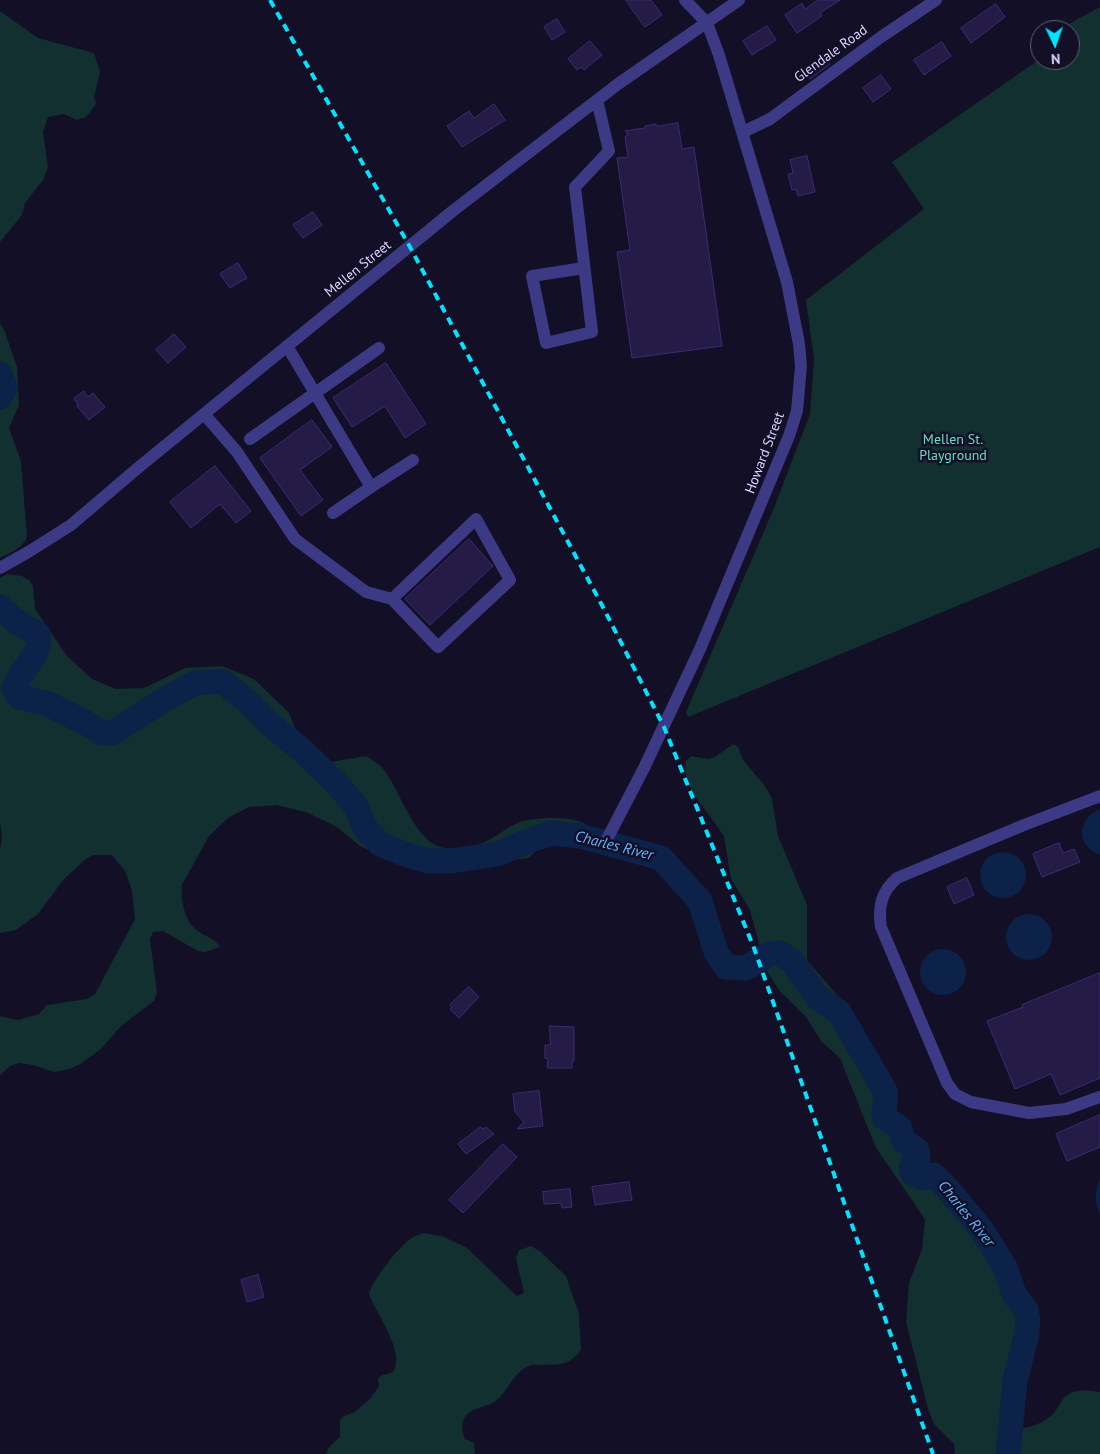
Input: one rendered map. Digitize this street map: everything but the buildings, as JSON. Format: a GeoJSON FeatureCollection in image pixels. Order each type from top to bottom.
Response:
{"type":"FeatureCollection","features":[{"type":"Feature","properties":{"kind":"street"},"geometry":{"type":"LineString","coordinates":[[685,0],[707,22]]}},
{"type":"Feature","properties":{"kind":"street","name":"Mellen Street"},"geometry":{"type":"LineString","coordinates":[[0,568],[71,525],[454,210],[598,100],[739,0]]}},
{"type":"Feature","properties":{"kind":"street","name":"Glendale Road"},"geometry":{"type":"LineString","coordinates":[[744,132],[770,119],[881,37],[936,0]]}},
{"type":"Feature","properties":{"kind":"street","name":"Howard Street"},"geometry":{"type":"LineString","coordinates":[[605,843],[644,768],[700,649],[773,476],[797,411],[801,366],[799,344],[787,282],[744,132],[707,22]]}},
{"type":"Feature","properties":{"kind":"street"},"geometry":{"type":"LineString","coordinates":[[584,268],[532,276],[546,343],[592,332],[574,187],[609,151],[598,100]]}},
{"type":"Feature","properties":{"kind":"street"},"geometry":{"type":"LineString","coordinates":[[287,346],[371,487]]}},
{"type":"Feature","properties":{"kind":"street"},"geometry":{"type":"LineString","coordinates":[[250,438],[379,348]]}},
{"type":"Feature","properties":{"kind":"street"},"geometry":{"type":"LineString","coordinates":[[204,414],[237,452],[295,539],[366,592],[392,599],[438,647],[510,580],[476,519],[392,599]]}},
{"type":"Feature","properties":{"kind":"street"},"geometry":{"type":"LineString","coordinates":[[333,513],[413,460]]}},
{"type":"Feature","properties":{"kind":"street"},"geometry":{"type":"LineString","coordinates":[[1100,796],[1016,828],[897,878],[889,885],[882,897],[878,912],[880,927],[947,1083],[955,1094],[970,1102],[1029,1113],[1066,1109],[1100,1097]]}},
{"type":"Feature","properties":{"kind":"green space","name":"Mellen St. Playground"},"geometry":{"type":"Polygon","coordinates":[[[1100,7],[1100,547],[688,717],[686,712],[774,508],[810,414],[814,359],[806,300],[924,209],[892,162],[1030,66],[1030,70],[1080,70],[1080,20],[1076,20],[1100,7]]]}},
{"type":"Feature","properties":{"kind":"green space"},"geometry":{"type":"Polygon","coordinates":[[[0,11],[38,38],[94,53],[100,72],[94,97],[96,104],[86,117],[77,120],[64,114],[48,117],[43,132],[48,167],[43,180],[25,203],[22,215],[0,242],[0,11]]]}},
{"type":"Feature","properties":{"kind":"green space"},"geometry":{"type":"Polygon","coordinates":[[[0,323],[17,367],[19,405],[9,428],[21,461],[27,537],[19,547],[0,558],[0,323]]]}},
{"type":"Feature","properties":{"kind":"green space"},"geometry":{"type":"Polygon","coordinates":[[[7,574],[22,576],[29,580],[33,586],[35,609],[67,656],[92,679],[116,689],[144,688],[185,668],[222,666],[254,679],[289,713],[299,738],[316,755],[331,762],[366,756],[380,766],[390,779],[417,828],[435,845],[446,848],[474,846],[483,843],[518,823],[541,818],[576,820],[591,829],[593,837],[581,841],[548,842],[540,845],[528,858],[431,869],[393,861],[360,846],[337,827],[306,812],[276,805],[249,807],[228,818],[209,836],[182,885],[184,910],[193,927],[220,947],[205,952],[198,951],[163,931],[153,932],[150,939],[157,992],[154,1001],[121,1026],[102,1048],[82,1063],[70,1069],[54,1072],[33,1065],[19,1063],[10,1066],[0,1075],[0,1016],[18,1020],[39,1014],[47,1005],[87,999],[95,994],[135,919],[132,891],[125,871],[112,855],[94,855],[86,859],[64,879],[38,914],[16,930],[0,933],[0,850],[2,837],[0,821],[0,578],[7,574]]]}},
{"type":"Feature","properties":{"kind":"green space"},"geometry":{"type":"Polygon","coordinates":[[[733,744],[738,747],[743,760],[765,786],[772,799],[778,836],[807,905],[807,960],[848,1008],[894,1130],[967,1217],[1018,1298],[1024,1321],[1015,1394],[1020,1429],[1049,1418],[1066,1395],[1070,1393],[1085,1390],[1100,1392],[1100,1454],[955,1454],[954,1444],[934,1424],[928,1409],[906,1322],[909,1283],[922,1249],[925,1220],[876,1148],[840,1058],[821,1041],[806,1017],[779,990],[766,970],[750,910],[731,879],[724,836],[692,792],[685,771],[686,761],[691,756],[708,759],[715,757],[733,744]]]}},
{"type":"Feature","properties":{"kind":"green space"},"geometry":{"type":"Polygon","coordinates":[[[425,1233],[444,1237],[467,1248],[517,1296],[524,1293],[516,1258],[519,1250],[531,1246],[541,1252],[566,1276],[579,1314],[581,1350],[572,1359],[563,1364],[530,1365],[519,1372],[498,1399],[469,1413],[462,1423],[462,1428],[465,1439],[474,1443],[475,1454],[326,1454],[328,1448],[340,1437],[340,1420],[344,1416],[355,1412],[371,1398],[379,1386],[378,1379],[380,1376],[393,1372],[396,1364],[396,1354],[393,1344],[369,1294],[381,1271],[401,1247],[413,1237],[425,1233]]]}},
{"type":"Feature","properties":{"kind":"water"},"geometry":{"type":"Polygon","coordinates":[[[1097,810],[1100,810],[1100,855],[1087,846],[1082,834],[1085,821],[1097,810]]]}},
{"type":"Feature","properties":{"kind":"water"},"geometry":{"type":"Polygon","coordinates":[[[1008,852],[1020,858],[1025,866],[1025,884],[1020,892],[1012,897],[998,898],[986,892],[981,884],[980,870],[986,858],[994,853],[1008,852]]]}},
{"type":"Feature","properties":{"kind":"water"},"geometry":{"type":"Polygon","coordinates":[[[1034,914],[1046,920],[1051,928],[1051,946],[1046,954],[1038,959],[1024,960],[1012,954],[1007,946],[1006,932],[1012,920],[1020,915],[1034,914]]]}},
{"type":"Feature","properties":{"kind":"water"},"geometry":{"type":"Polygon","coordinates":[[[948,949],[960,955],[965,963],[965,981],[960,989],[952,994],[938,995],[926,989],[921,981],[920,967],[926,955],[934,950],[948,949]]]}},
{"type":"Feature","properties":{"kind":"water"},"geometry":{"type":"Polygon","coordinates":[[[1100,1179],[1100,1215],[1096,1197],[1100,1179]]]}},
{"type":"Feature","properties":{"kind":"waterway","name":"Charles River"},"geometry":{"type":"LineString","coordinates":[[0,374],[5,388],[0,397]]}},
{"type":"Feature","properties":{"kind":"waterway","name":"Charles River"},"geometry":{"type":"LineString","coordinates":[[0,607],[18,623],[38,634],[37,650],[14,688],[19,697],[48,704],[102,733],[112,733],[167,698],[195,683],[222,681],[303,751],[338,785],[356,806],[365,828],[380,844],[428,861],[451,861],[497,854],[552,833],[580,836],[661,858],[700,901],[716,952],[726,967],[746,968],[769,954],[780,953],[792,961],[818,998],[839,1012],[885,1091],[884,1117],[900,1128],[903,1140],[917,1150],[918,1159],[914,1160],[911,1169],[913,1174],[922,1178],[934,1175],[982,1230],[1005,1267],[1014,1294],[1026,1310],[1028,1320],[1027,1333],[1015,1381],[1008,1454]]}},
{"type":"Feature","properties":{"kind":"railway"},"geometry":{"type":"LineString","coordinates":[[270,0],[410,247],[604,609],[664,727],[754,948],[933,1454]]}}]}
